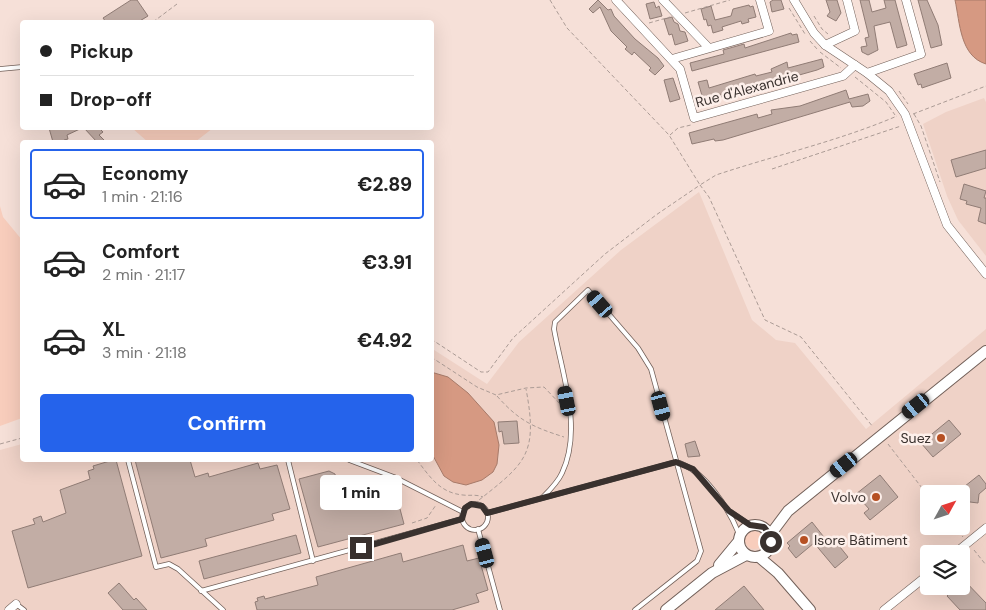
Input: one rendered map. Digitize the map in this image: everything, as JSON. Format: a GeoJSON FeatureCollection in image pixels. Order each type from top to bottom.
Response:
{"type":"FeatureCollection","features":[{"type":"Feature","properties":{"kind":"main road"},"geometry":{"type":"LineString","coordinates":[[974,359],[986,345]]}},
{"type":"Feature","properties":{"kind":"main road"},"geometry":{"type":"LineString","coordinates":[[778,573],[769,549],[770,535],[788,511],[986,351]]}},
{"type":"Feature","properties":{"kind":"main road"},"geometry":{"type":"LineString","coordinates":[[712,573],[739,538],[755,525],[788,511]]}},
{"type":"Feature","properties":{"kind":"main road"},"geometry":{"type":"LineString","coordinates":[[755,525],[770,535]]}},
{"type":"Feature","properties":{"kind":"main road"},"geometry":{"type":"LineString","coordinates":[[739,538],[746,555]]}},
{"type":"Feature","properties":{"kind":"main road"},"geometry":{"type":"LineString","coordinates":[[759,557],[769,549]]}},
{"type":"Feature","properties":{"kind":"main road"},"geometry":{"type":"LineString","coordinates":[[666,610],[712,573],[746,555],[759,557],[778,573],[810,610]]}},
{"type":"Feature","properties":{"kind":"street","name":"Rue d'Alexandrie"},"geometry":{"type":"LineString","coordinates":[[616,0],[680,69],[694,118],[843,76],[855,65]]}},
{"type":"Feature","properties":{"kind":"street"},"geometry":{"type":"LineString","coordinates":[[663,0],[708,48]]}},
{"type":"Feature","properties":{"kind":"street"},"geometry":{"type":"LineString","coordinates":[[672,59],[769,30],[760,0]]}},
{"type":"Feature","properties":{"kind":"street"},"geometry":{"type":"LineString","coordinates":[[794,0],[814,33],[825,45],[867,73],[889,91],[905,114],[947,225],[986,274]]}},
{"type":"Feature","properties":{"kind":"street"},"geometry":{"type":"LineString","coordinates":[[825,45],[855,31],[847,0]]}},
{"type":"Feature","properties":{"kind":"street"},"geometry":{"type":"LineString","coordinates":[[867,73],[921,54],[906,0]]}},
{"type":"Feature","properties":{"kind":"street"},"geometry":{"type":"LineString","coordinates":[[965,545],[986,528]]}},
{"type":"Feature","properties":{"kind":"street"},"geometry":{"type":"LineString","coordinates":[[884,610],[920,581]]}},
{"type":"Feature","properties":{"kind":"street"},"geometry":{"type":"LineString","coordinates":[[8,610],[16,604]]}},
{"type":"Feature","properties":{"kind":"lane"},"geometry":{"type":"LineString","coordinates":[[0,69],[20,67]]}},
{"type":"Feature","properties":{"kind":"lane"},"geometry":{"type":"LineString","coordinates":[[544,497],[562,474],[571,439],[571,418],[554,329],[555,322],[588,290],[647,359],[701,555],[635,610]]}},
{"type":"Feature","properties":{"kind":"lane"},"geometry":{"type":"LineString","coordinates":[[129,462],[156,568],[169,564],[223,610]]}},
{"type":"Feature","properties":{"kind":"lane"},"geometry":{"type":"LineString","coordinates":[[288,462],[313,561]]}},
{"type":"Feature","properties":{"kind":"lane"},"geometry":{"type":"LineString","coordinates":[[354,462],[394,477],[439,498],[463,512]]}},
{"type":"Feature","properties":{"kind":"lane"},"geometry":{"type":"LineString","coordinates":[[487,513],[676,462],[693,469],[729,511],[739,538]]}},
{"type":"Feature","properties":{"kind":"lane"},"geometry":{"type":"LineString","coordinates":[[474,504],[482,506],[487,513],[486,521],[478,529],[470,528],[462,519],[463,512],[468,506],[474,504]]}},
{"type":"Feature","properties":{"kind":"lane"},"geometry":{"type":"LineString","coordinates":[[729,511],[755,525]]}},
{"type":"Feature","properties":{"kind":"lane"},"geometry":{"type":"LineString","coordinates":[[201,590],[462,519]]}},
{"type":"Feature","properties":{"kind":"lane"},"geometry":{"type":"LineString","coordinates":[[478,529],[500,610]]}},
{"type":"Feature","properties":{"kind":"lane"},"geometry":{"type":"LineString","coordinates":[[16,604],[24,610]]}},
{"type":"Feature","properties":{"kind":"path"},"geometry":{"type":"LineString","coordinates":[[550,0],[567,28],[669,136],[709,198],[765,320],[801,337],[873,427]]}},
{"type":"Feature","properties":{"kind":"path"},"geometry":{"type":"LineString","coordinates":[[156,20],[177,4]]}},
{"type":"Feature","properties":{"kind":"path"},"geometry":{"type":"LineString","coordinates":[[810,10],[822,30],[830,35]]}},
{"type":"Feature","properties":{"kind":"path"},"geometry":{"type":"LineString","coordinates":[[856,78],[886,102],[896,116]]}},
{"type":"Feature","properties":{"kind":"path"},"geometry":{"type":"LineString","coordinates":[[434,341],[481,372],[488,372],[513,338],[605,254],[656,215],[716,175],[836,139],[880,124],[896,116],[914,114],[986,86]]}},
{"type":"Feature","properties":{"kind":"path"},"geometry":{"type":"LineString","coordinates":[[914,114],[921,126],[940,182]]}},
{"type":"Feature","properties":{"kind":"path"},"geometry":{"type":"LineString","coordinates":[[669,136],[678,128],[690,126],[694,118]]}},
{"type":"Feature","properties":{"kind":"path"},"geometry":{"type":"LineString","coordinates":[[772,169],[909,124]]}},
{"type":"Feature","properties":{"kind":"path"},"geometry":{"type":"LineString","coordinates":[[434,359],[477,387],[496,395],[514,415],[531,426],[571,439]]}},
{"type":"Feature","properties":{"kind":"path"},"geometry":{"type":"LineString","coordinates":[[496,395],[526,388],[544,388],[571,418]]}},
{"type":"Feature","properties":{"kind":"path"},"geometry":{"type":"LineString","coordinates":[[474,504],[515,471],[528,449],[532,419],[526,388]]}},
{"type":"Feature","properties":{"kind":"path"},"geometry":{"type":"LineString","coordinates":[[0,444],[20,439]]}},
{"type":"Feature","properties":{"kind":"path"},"geometry":{"type":"LineString","coordinates":[[888,444],[920,485]]}},
{"type":"Feature","properties":{"kind":"path"},"geometry":{"type":"LineString","coordinates":[[419,462],[445,492],[464,495],[477,494],[483,497]]}},
{"type":"Feature","properties":{"kind":"path"},"geometry":{"type":"LineString","coordinates":[[412,523],[427,518],[439,498]]}},
{"type":"Feature","properties":{"kind":"shaded area"},"geometry":{"type":"Polygon","coordinates":[[[955,0],[986,0],[986,64],[977,60],[966,46],[960,28],[955,0]]]}},
{"type":"Feature","properties":{"kind":"shaded area"},"geometry":{"type":"Polygon","coordinates":[[[984,98],[986,102],[986,256],[958,220],[947,196],[923,124],[946,112],[984,98]]]}},
{"type":"Feature","properties":{"kind":"shaded area"},"geometry":{"type":"Polygon","coordinates":[[[134,130],[210,130],[198,140],[146,140],[134,130]]]}},
{"type":"Feature","properties":{"kind":"shaded area"},"geometry":{"type":"Polygon","coordinates":[[[699,192],[752,320],[776,340],[795,343],[866,429],[986,329],[986,610],[0,610],[0,450],[20,445],[20,462],[434,462],[434,350],[487,384],[519,342],[621,250],[699,192]]]}},
{"type":"Feature","properties":{"kind":"shaded area"},"geometry":{"type":"Polygon","coordinates":[[[0,206],[3,217],[20,238],[20,419],[0,426],[0,206]]]}},
{"type":"Feature","properties":{"kind":"shaded area"},"geometry":{"type":"Polygon","coordinates":[[[434,373],[448,377],[468,393],[494,422],[499,445],[497,464],[493,472],[482,480],[466,485],[453,482],[444,476],[434,458],[434,373]]]}},
{"type":"Feature","properties":{"kind":"shaded area"},"geometry":{"type":"Polygon","coordinates":[[[754,531],[760,534],[763,540],[760,546],[754,549],[748,546],[745,540],[748,534],[754,531]]]}},
{"type":"Feature","properties":{"kind":"building"},"geometry":{"type":"Polygon","coordinates":[[[131,0],[137,0],[148,16],[141,20],[104,20],[103,18],[131,0]]]}},
{"type":"Feature","properties":{"kind":"building"},"geometry":{"type":"Polygon","coordinates":[[[598,0],[608,10],[611,9],[614,16],[635,39],[658,58],[664,66],[655,75],[649,70],[651,68],[634,52],[632,55],[625,49],[627,47],[611,31],[600,7],[593,13],[589,9],[598,0]]]}},
{"type":"Feature","properties":{"kind":"building"},"geometry":{"type":"Polygon","coordinates":[[[781,0],[784,9],[772,12],[770,2],[781,0]]]}},
{"type":"Feature","properties":{"kind":"building"},"geometry":{"type":"Polygon","coordinates":[[[826,0],[837,0],[841,13],[836,21],[827,16],[830,12],[826,0]]]}},
{"type":"Feature","properties":{"kind":"building"},"geometry":{"type":"Polygon","coordinates":[[[860,0],[869,0],[872,12],[886,8],[884,0],[895,0],[907,45],[897,48],[890,22],[874,26],[878,50],[868,55],[862,52],[861,47],[867,46],[865,38],[869,37],[860,0]]]}},
{"type":"Feature","properties":{"kind":"building"},"geometry":{"type":"Polygon","coordinates":[[[918,0],[927,0],[938,25],[942,45],[931,48],[918,0]]]}},
{"type":"Feature","properties":{"kind":"building"},"geometry":{"type":"Polygon","coordinates":[[[654,2],[656,8],[659,6],[662,16],[650,19],[646,4],[654,2]]]}},
{"type":"Feature","properties":{"kind":"building"},"geometry":{"type":"Polygon","coordinates":[[[749,5],[750,7],[753,6],[756,17],[748,19],[749,22],[742,24],[741,21],[722,27],[723,30],[713,33],[711,25],[708,26],[706,19],[704,20],[701,9],[711,6],[715,20],[731,16],[733,9],[749,5]]]}},
{"type":"Feature","properties":{"kind":"building"},"geometry":{"type":"Polygon","coordinates":[[[672,17],[674,22],[678,24],[680,31],[685,32],[688,41],[675,45],[672,34],[669,35],[664,19],[672,17]]]}},
{"type":"Feature","properties":{"kind":"building"},"geometry":{"type":"Polygon","coordinates":[[[791,33],[792,35],[797,34],[799,42],[692,71],[690,63],[724,54],[723,50],[744,44],[745,48],[791,33]]]}},
{"type":"Feature","properties":{"kind":"building"},"geometry":{"type":"Polygon","coordinates":[[[822,59],[824,67],[817,70],[721,97],[721,94],[703,99],[698,82],[707,80],[709,88],[755,74],[756,76],[772,72],[771,69],[787,62],[788,68],[822,59]]]}},
{"type":"Feature","properties":{"kind":"building"},"geometry":{"type":"Polygon","coordinates":[[[947,63],[951,78],[922,88],[921,84],[918,85],[914,74],[947,63]]]}},
{"type":"Feature","properties":{"kind":"building"},"geometry":{"type":"Polygon","coordinates":[[[673,78],[680,99],[670,102],[664,80],[673,78]]]}},
{"type":"Feature","properties":{"kind":"building"},"geometry":{"type":"Polygon","coordinates":[[[846,90],[849,99],[868,94],[870,101],[863,106],[852,107],[850,102],[723,140],[715,141],[714,139],[692,144],[689,133],[757,114],[758,118],[772,114],[771,110],[800,106],[846,90]]]}},
{"type":"Feature","properties":{"kind":"building"},"geometry":{"type":"Polygon","coordinates":[[[50,130],[78,130],[67,135],[68,139],[52,140],[50,130]]]}},
{"type":"Feature","properties":{"kind":"building"},"geometry":{"type":"Polygon","coordinates":[[[86,130],[101,130],[103,132],[99,135],[104,140],[95,140],[86,130]]]}},
{"type":"Feature","properties":{"kind":"building"},"geometry":{"type":"Polygon","coordinates":[[[986,150],[986,168],[956,177],[951,160],[986,150]]]}},
{"type":"Feature","properties":{"kind":"building"},"geometry":{"type":"Polygon","coordinates":[[[964,184],[986,191],[984,198],[986,198],[986,224],[978,221],[981,208],[966,204],[967,201],[960,199],[964,184]]]}},
{"type":"Feature","properties":{"kind":"building","name":"Suez"},"geometry":{"type":"Polygon","coordinates":[[[949,420],[961,434],[933,457],[921,443],[949,420]]]}},
{"type":"Feature","properties":{"kind":"building"},"geometry":{"type":"Polygon","coordinates":[[[517,421],[519,443],[504,444],[502,431],[499,432],[498,422],[517,421]]]}},
{"type":"Feature","properties":{"kind":"building"},"geometry":{"type":"Polygon","coordinates":[[[695,441],[700,456],[688,457],[685,444],[695,441]]]}},
{"type":"Feature","properties":{"kind":"building"},"geometry":{"type":"Polygon","coordinates":[[[106,462],[117,462],[142,556],[28,588],[12,531],[35,524],[33,519],[41,516],[43,522],[66,513],[60,490],[90,479],[88,471],[94,469],[93,466],[106,462]]]}},
{"type":"Feature","properties":{"kind":"building"},"geometry":{"type":"Polygon","coordinates":[[[136,462],[191,462],[195,477],[208,473],[209,477],[258,463],[260,469],[277,465],[290,509],[272,514],[274,520],[205,539],[207,546],[161,558],[136,462]]]}},
{"type":"Feature","properties":{"kind":"building"},"geometry":{"type":"Polygon","coordinates":[[[329,471],[335,474],[337,483],[358,477],[364,499],[383,494],[384,498],[396,494],[404,524],[318,547],[299,479],[329,471]]]}},
{"type":"Feature","properties":{"kind":"building"},"geometry":{"type":"Polygon","coordinates":[[[880,475],[898,497],[870,520],[864,513],[869,509],[856,494],[880,475]]]}},
{"type":"Feature","properties":{"kind":"building"},"geometry":{"type":"Polygon","coordinates":[[[979,475],[986,484],[986,488],[979,494],[978,503],[970,502],[970,485],[966,485],[979,475]]]}},
{"type":"Feature","properties":{"kind":"building"},"geometry":{"type":"Polygon","coordinates":[[[812,522],[827,541],[832,537],[848,557],[835,568],[814,543],[796,558],[788,548],[790,546],[787,543],[812,522]]]}},
{"type":"Feature","properties":{"kind":"building"},"geometry":{"type":"Polygon","coordinates":[[[296,535],[301,553],[204,579],[199,561],[296,535]]]}},
{"type":"Feature","properties":{"kind":"building"},"geometry":{"type":"Polygon","coordinates":[[[463,545],[467,561],[479,558],[488,590],[476,594],[479,602],[452,610],[257,610],[255,602],[258,601],[257,598],[264,596],[265,599],[318,585],[316,577],[401,553],[403,562],[463,545]]]}},
{"type":"Feature","properties":{"kind":"building"},"geometry":{"type":"Polygon","coordinates":[[[119,583],[134,600],[136,598],[147,610],[123,610],[108,593],[119,583]]]}},
{"type":"Feature","properties":{"kind":"building"},"geometry":{"type":"Polygon","coordinates":[[[744,586],[764,610],[715,610],[744,586]]]}},
{"type":"Feature","properties":{"kind":"building"},"geometry":{"type":"Polygon","coordinates":[[[970,586],[986,603],[986,610],[960,610],[947,596],[970,595],[970,586]]]}},
{"type":"Feature","properties":{"kind":"place","name":"Suez"},"geometry":{"type":"Point","coordinates":[941,438]}},
{"type":"Feature","properties":{"kind":"place","name":"Volvo"},"geometry":{"type":"Point","coordinates":[876,497]}},
{"type":"Feature","properties":{"kind":"place","name":"Isore Bâtiment"},"geometry":{"type":"Point","coordinates":[804,540]}},
{"type":"Feature","properties":{"kind":"route"},"geometry":{"type":"LineString","coordinates":[[361,548],[462,519],[465,508],[471,504],[482,506],[487,513],[676,462],[693,469],[729,511],[750,525],[760,525],[768,530],[771,542]]}}]}
